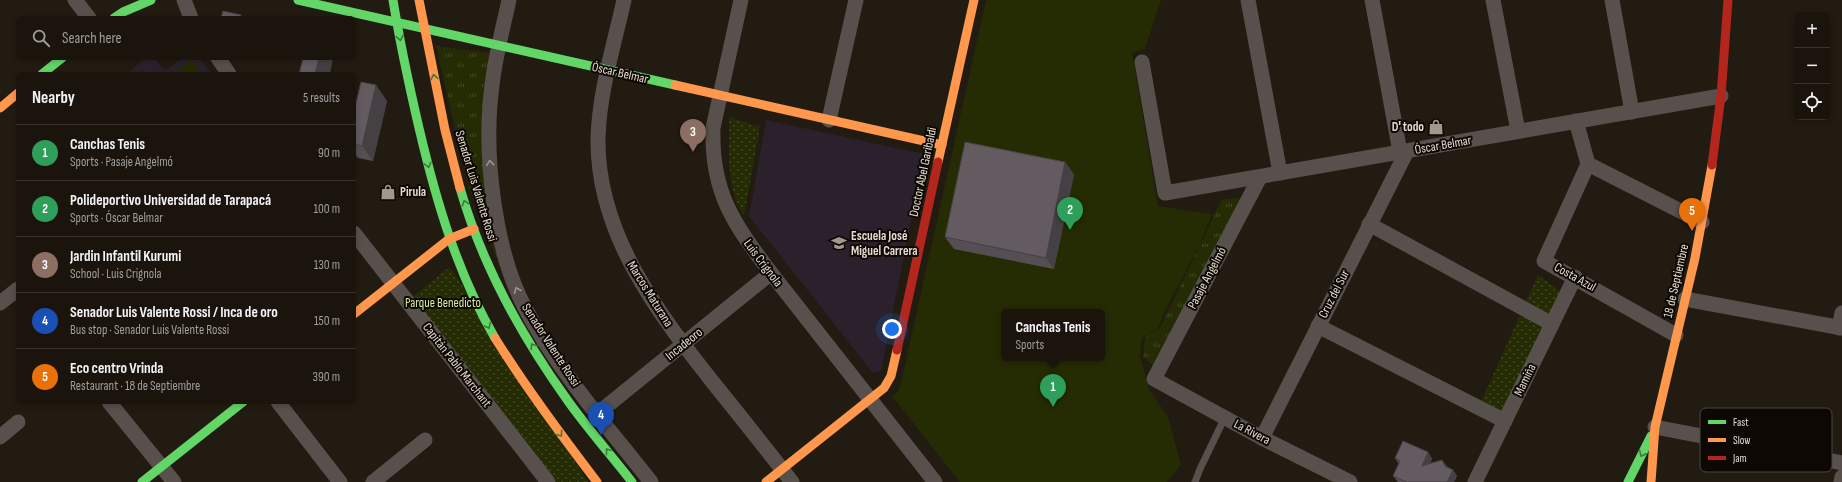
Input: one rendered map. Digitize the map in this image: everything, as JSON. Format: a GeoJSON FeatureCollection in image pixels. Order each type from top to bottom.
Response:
{"type":"FeatureCollection","features":[{"type":"Feature","properties":{"kind":"main road"},"geometry":{"type":"LineString","coordinates":[[118,16],[135,6],[151,0]]}},
{"type":"Feature","properties":{"kind":"main road","name":"Óscar Belmar"},"geometry":{"type":"LineString","coordinates":[[298,0],[942,145]]}},
{"type":"Feature","properties":{"kind":"main road"},"geometry":{"type":"LineString","coordinates":[[392,0],[428,165],[449,238],[479,308],[520,380],[597,482]]}},
{"type":"Feature","properties":{"kind":"main road","name":"Senador Luis Valente Rossi"},"geometry":{"type":"LineString","coordinates":[[419,0],[450,149],[474,229],[485,257],[515,318],[568,401],[632,482]]}},
{"type":"Feature","properties":{"kind":"main road","name":"Doctor Abel Garibaldi"},"geometry":{"type":"LineString","coordinates":[[766,482],[870,400],[884,388],[891,376],[974,0]]}},
{"type":"Feature","properties":{"kind":"main road","name":"18 de Septiembre"},"geometry":{"type":"LineString","coordinates":[[1651,482],[1655,427],[1685,299],[1710,180],[1721,96],[1728,0]]}},
{"type":"Feature","properties":{"kind":"main road"},"geometry":{"type":"LineString","coordinates":[[44,72],[60,60]]}},
{"type":"Feature","properties":{"kind":"main road"},"geometry":{"type":"LineString","coordinates":[[0,108],[16,95]]}},
{"type":"Feature","properties":{"kind":"main road"},"geometry":{"type":"LineString","coordinates":[[356,312],[449,238],[474,229]]}},
{"type":"Feature","properties":{"kind":"main road"},"geometry":{"type":"LineString","coordinates":[[142,482],[241,404]]}},
{"type":"Feature","properties":{"kind":"main road"},"geometry":{"type":"LineString","coordinates":[[1628,482],[1655,427]]}},
{"type":"Feature","properties":{"kind":"street"},"geometry":{"type":"LineString","coordinates":[[75,0],[87,16]]}},
{"type":"Feature","properties":{"kind":"street"},"geometry":{"type":"LineString","coordinates":[[184,0],[190,16]]}},
{"type":"Feature","properties":{"kind":"street","name":"Senador Valente Rossi"},"geometry":{"type":"LineString","coordinates":[[509,0],[491,87],[489,157],[498,221],[509,270],[517,290],[536,327],[566,373],[651,482]]}},
{"type":"Feature","properties":{"kind":"street","name":"Marcos Maturana"},"geometry":{"type":"LineString","coordinates":[[624,0],[602,101],[598,140],[599,160],[607,202],[624,251],[634,272],[683,345],[792,482]]}},
{"type":"Feature","properties":{"kind":"street","name":"Luis Crignola"},"geometry":{"type":"LineString","coordinates":[[741,0],[714,121],[713,143],[718,184],[727,207],[737,228],[771,273],[935,482]]}},
{"type":"Feature","properties":{"kind":"street"},"geometry":{"type":"LineString","coordinates":[[829,120],[856,0]]}},
{"type":"Feature","properties":{"kind":"street"},"geometry":{"type":"LineString","coordinates":[[1248,0],[1280,173]]}},
{"type":"Feature","properties":{"kind":"street"},"geometry":{"type":"LineString","coordinates":[[1372,0],[1403,151]]}},
{"type":"Feature","properties":{"kind":"street"},"geometry":{"type":"LineString","coordinates":[[1493,0],[1518,131]]}},
{"type":"Feature","properties":{"kind":"street"},"geometry":{"type":"LineString","coordinates":[[1612,0],[1632,112]]}},
{"type":"Feature","properties":{"kind":"street"},"geometry":{"type":"LineString","coordinates":[[219,60],[228,72]]}},
{"type":"Feature","properties":{"kind":"street","name":"Óscar Belmar"},"geometry":{"type":"LineString","coordinates":[[1142,62],[1165,193],[1721,96]]}},
{"type":"Feature","properties":{"kind":"street"},"geometry":{"type":"LineString","coordinates":[[1576,121],[1588,164],[1702,222]]}},
{"type":"Feature","properties":{"kind":"street","name":"Cruz del Sur"},"geometry":{"type":"LineString","coordinates":[[1262,438],[1369,224],[1403,151]]}},
{"type":"Feature","properties":{"kind":"street","name":"Costa Azul"},"geometry":{"type":"LineString","coordinates":[[1588,164],[1544,261],[1575,277],[1676,335]]}},
{"type":"Feature","properties":{"kind":"street","name":"Pasaje Angelmó"},"geometry":{"type":"LineString","coordinates":[[1154,379],[1260,176]]}},
{"type":"Feature","properties":{"kind":"street"},"geometry":{"type":"LineString","coordinates":[[1369,224],[1552,324]]}},
{"type":"Feature","properties":{"kind":"street","name":"Capitán Pablo Marchant"},"geometry":{"type":"LineString","coordinates":[[356,236],[394,283],[544,481]]}},
{"type":"Feature","properties":{"kind":"street","name":"Incadeoro"},"geometry":{"type":"LineString","coordinates":[[597,414],[771,273]]}},
{"type":"Feature","properties":{"kind":"street","name":"Mamiña"},"geometry":{"type":"LineString","coordinates":[[1475,482],[1575,277]]}},
{"type":"Feature","properties":{"kind":"street"},"geometry":{"type":"LineString","coordinates":[[0,303],[16,291]]}},
{"type":"Feature","properties":{"kind":"street"},"geometry":{"type":"LineString","coordinates":[[1685,299],[1841,328],[1842,313]]}},
{"type":"Feature","properties":{"kind":"street"},"geometry":{"type":"LineString","coordinates":[[1318,326],[1504,421]]}},
{"type":"Feature","properties":{"kind":"street","name":"La Rivera"},"geometry":{"type":"LineString","coordinates":[[1154,379],[1345,481]]}},
{"type":"Feature","properties":{"kind":"street"},"geometry":{"type":"LineString","coordinates":[[111,404],[174,482]]}},
{"type":"Feature","properties":{"kind":"street"},"geometry":{"type":"LineString","coordinates":[[280,404],[340,482]]}},
{"type":"Feature","properties":{"kind":"street"},"geometry":{"type":"LineString","coordinates":[[0,437],[18,422]]}},
{"type":"Feature","properties":{"kind":"street"},"geometry":{"type":"LineString","coordinates":[[1655,427],[1700,436]]}},
{"type":"Feature","properties":{"kind":"street"},"geometry":{"type":"LineString","coordinates":[[373,482],[424,440]]}},
{"type":"Feature","properties":{"kind":"street"},"geometry":{"type":"LineString","coordinates":[[1832,461],[1842,463]]}},
{"type":"Feature","properties":{"kind":"street"},"geometry":{"type":"LineString","coordinates":[[1841,482],[1842,476]]}},
{"type":"Feature","properties":{"kind":"lane"},"geometry":{"type":"LineString","coordinates":[[1195,482],[1225,417]]}},
{"type":"Feature","properties":{"kind":"shaded area"},"geometry":{"type":"Polygon","coordinates":[[[143,60],[156,60],[165,71],[179,60],[201,60],[210,72],[129,72],[143,60]]]}},
{"type":"Feature","properties":{"kind":"shaded area","name":"Escuela José Miguel Carrera"},"geometry":{"type":"Polygon","coordinates":[[[766,120],[924,154],[881,371],[873,373],[749,216],[766,120]]]}},
{"type":"Feature","properties":{"kind":"green space"},"geometry":{"type":"Polygon","coordinates":[[[986,0],[1161,0],[1145,49],[1132,53],[1158,206],[1212,214],[1199,246],[1164,313],[1158,328],[1142,338],[1140,356],[1149,389],[1168,417],[1181,465],[1167,482],[960,482],[892,396],[898,392],[986,0]]]}},
{"type":"Feature","properties":{"kind":"green space"},"geometry":{"type":"Polygon","coordinates":[[[436,46],[489,53],[485,160],[507,285],[469,188],[436,46]]]}},
{"type":"Feature","properties":{"kind":"green space"},"geometry":{"type":"Polygon","coordinates":[[[191,60],[201,72],[176,72],[191,60]]]}},
{"type":"Feature","properties":{"kind":"green space"},"geometry":{"type":"Polygon","coordinates":[[[729,117],[760,127],[744,216],[738,205],[731,181],[729,117]]]}},
{"type":"Feature","properties":{"kind":"green space"},"geometry":{"type":"Polygon","coordinates":[[[1245,198],[1154,366],[1143,357],[1145,337],[1160,328],[1222,199],[1245,198]]]}},
{"type":"Feature","properties":{"kind":"green space","name":"Parque Benedicto"},"geometry":{"type":"Polygon","coordinates":[[[448,268],[453,271],[588,482],[557,482],[410,299],[448,268]]]}},
{"type":"Feature","properties":{"kind":"green space"},"geometry":{"type":"Polygon","coordinates":[[[1538,275],[1561,292],[1498,422],[1480,404],[1538,275]]]}},
{"type":"Feature","properties":{"kind":"building"},"geometry":{"type":"Polygon","coordinates":[[[223,11],[241,15],[241,16],[222,16],[223,11]]]}},
{"type":"Feature","properties":{"kind":"building"},"geometry":{"type":"Polygon","coordinates":[[[302,60],[318,60],[316,72],[300,72],[302,60]]]}},
{"type":"Feature","properties":{"kind":"building"},"geometry":{"type":"Polygon","coordinates":[[[361,82],[376,85],[362,146],[356,144],[356,103],[361,82]]]}},
{"type":"Feature","properties":{"kind":"building"},"geometry":{"type":"Polygon","coordinates":[[[965,142],[1065,162],[1046,258],[945,237],[965,142]]]}},
{"type":"Feature","properties":{"kind":"building"},"geometry":{"type":"Polygon","coordinates":[[[1403,441],[1428,452],[1422,466],[1442,460],[1445,466],[1453,470],[1447,482],[1407,482],[1393,476],[1400,461],[1395,458],[1403,441]]]}},
{"type":"Feature","properties":{"kind":"traffic: fast"},"geometry":{"type":"LineString","coordinates":[[117,16],[151,0]]}},
{"type":"Feature","properties":{"kind":"traffic: fast"},"geometry":{"type":"LineString","coordinates":[[298,0],[675,85]]}},
{"type":"Feature","properties":{"kind":"traffic: fast"},"geometry":{"type":"LineString","coordinates":[[393,0],[415,112],[440,209],[469,288],[495,338]]}},
{"type":"Feature","properties":{"kind":"traffic: fast"},"geometry":{"type":"LineString","coordinates":[[44,72],[60,60]]}},
{"type":"Feature","properties":{"kind":"traffic: fast"},"geometry":{"type":"LineString","coordinates":[[460,188],[480,245],[519,326],[551,377],[583,422],[632,482]]}},
{"type":"Feature","properties":{"kind":"traffic: fast"},"geometry":{"type":"LineString","coordinates":[[142,482],[240,404]]}},
{"type":"Feature","properties":{"kind":"traffic: fast"},"geometry":{"type":"LineString","coordinates":[[1628,482],[1651,436]]}},
{"type":"Feature","properties":{"kind":"traffic: slow"},"geometry":{"type":"LineString","coordinates":[[419,0],[445,130],[460,188]]}},
{"type":"Feature","properties":{"kind":"traffic: slow"},"geometry":{"type":"LineString","coordinates":[[938,162],[974,0]]}},
{"type":"Feature","properties":{"kind":"traffic: slow"},"geometry":{"type":"LineString","coordinates":[[675,85],[942,145]]}},
{"type":"Feature","properties":{"kind":"traffic: slow"},"geometry":{"type":"LineString","coordinates":[[0,108],[16,95]]}},
{"type":"Feature","properties":{"kind":"traffic: slow"},"geometry":{"type":"LineString","coordinates":[[1651,482],[1655,427],[1695,258],[1712,165]]}},
{"type":"Feature","properties":{"kind":"traffic: slow"},"geometry":{"type":"LineString","coordinates":[[356,312],[449,239],[474,229]]}},
{"type":"Feature","properties":{"kind":"traffic: slow"},"geometry":{"type":"LineString","coordinates":[[495,338],[544,411],[597,482]]}},
{"type":"Feature","properties":{"kind":"traffic: slow"},"geometry":{"type":"LineString","coordinates":[[766,482],[884,388],[891,376],[897,350]]}},
{"type":"Feature","properties":{"kind":"traffic: jam"},"geometry":{"type":"LineString","coordinates":[[1712,165],[1721,96],[1728,0]]}},
{"type":"Feature","properties":{"kind":"traffic: jam"},"geometry":{"type":"LineString","coordinates":[[897,350],[938,162]]}},
{"type":"Feature","properties":{"kind":"place","name":"D' todo"},"geometry":{"type":"Point","coordinates":[1436,127]}},
{"type":"Feature","properties":{"kind":"place","name":"Jardin Infantil Kurumi"},"geometry":{"type":"Point","coordinates":[693,152]}},
{"type":"Feature","properties":{"kind":"place","name":"Pirula"},"geometry":{"type":"Point","coordinates":[388,192]}},
{"type":"Feature","properties":{"kind":"place","name":"Polideportivo Universidad de Tarapacá"},"geometry":{"type":"Point","coordinates":[1070,230]}},
{"type":"Feature","properties":{"kind":"place","name":"Eco centro Vrinda"},"geometry":{"type":"Point","coordinates":[1692,231]}},
{"type":"Feature","properties":{"kind":"place","name":"Escuela José Miguel Carrera"},"geometry":{"type":"Point","coordinates":[839,243]}},
{"type":"Feature","properties":{"kind":"place","name":"Canchas Tenis"},"geometry":{"type":"Point","coordinates":[1053,407]}},
{"type":"Feature","properties":{"kind":"place","name":"Senador Luis Valente Rossi / Inca de oro"},"geometry":{"type":"Point","coordinates":[601,435]}}]}
